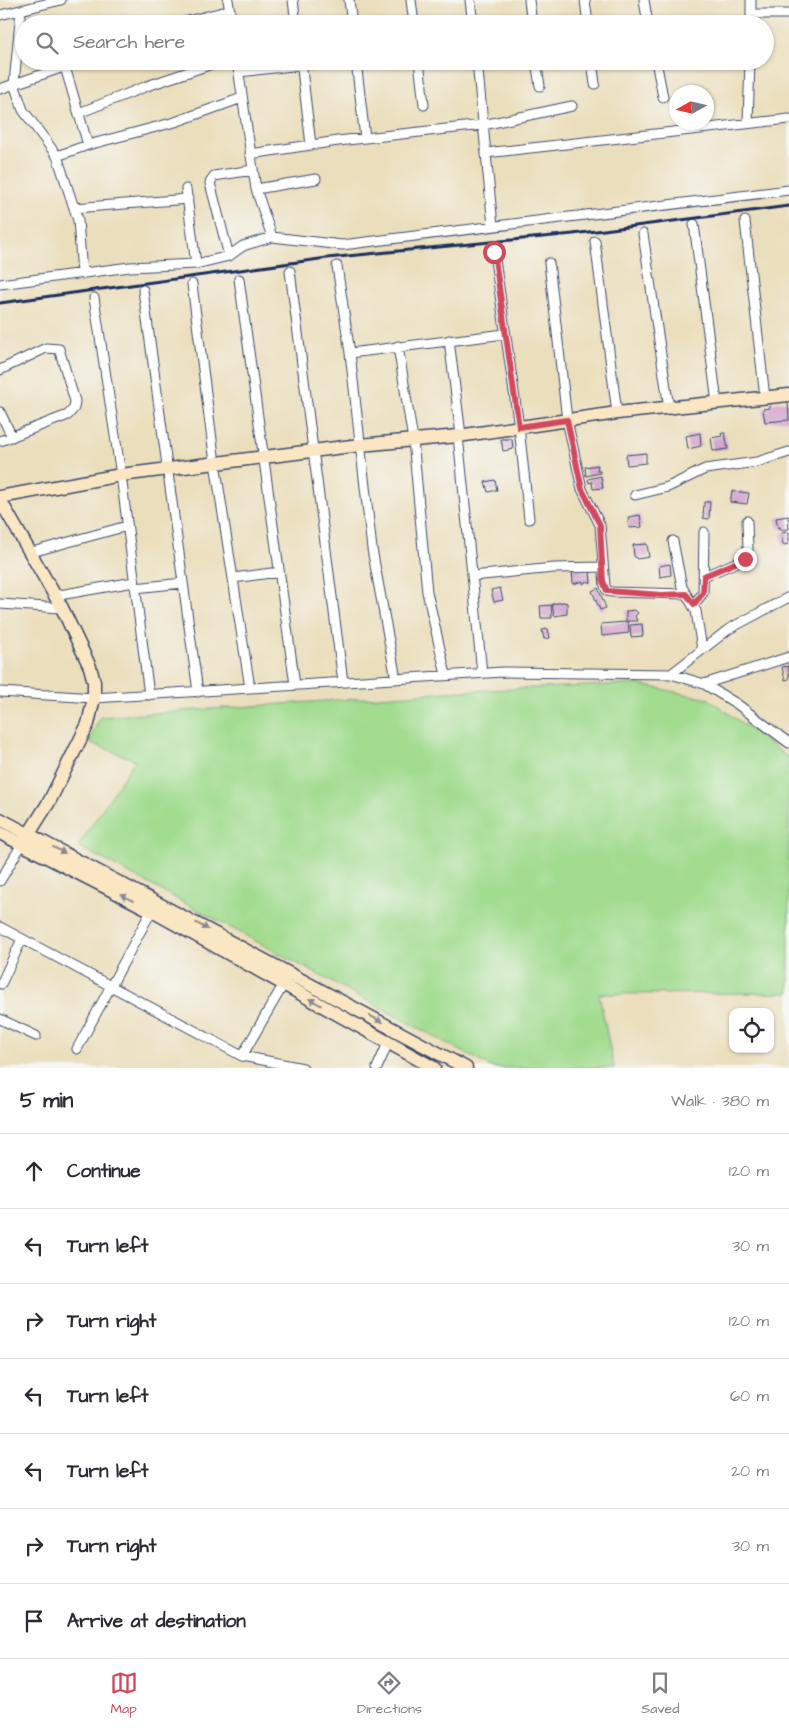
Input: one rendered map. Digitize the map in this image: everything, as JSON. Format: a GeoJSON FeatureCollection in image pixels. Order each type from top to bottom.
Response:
{"type":"FeatureCollection","features":[{"type":"Feature","properties":{"kind":"street"},"geometry":{"type":"LineString","coordinates":[[0,15],[60,0]]}},
{"type":"Feature","properties":{"kind":"street"},"geometry":{"type":"LineString","coordinates":[[293,0],[295,15]]}},
{"type":"Feature","properties":{"kind":"street"},"geometry":{"type":"LineString","coordinates":[[349,0],[351,15]]}},
{"type":"Feature","properties":{"kind":"street"},"geometry":{"type":"LineString","coordinates":[[411,0],[413,15]]}},
{"type":"Feature","properties":{"kind":"street"},"geometry":{"type":"LineString","coordinates":[[470,0],[472,15]]}},
{"type":"Feature","properties":{"kind":"street"},"geometry":{"type":"LineString","coordinates":[[529,0],[531,15]]}},
{"type":"Feature","properties":{"kind":"street"},"geometry":{"type":"LineString","coordinates":[[585,0],[587,15]]}},
{"type":"Feature","properties":{"kind":"street"},"geometry":{"type":"LineString","coordinates":[[644,0],[646,15]]}},
{"type":"Feature","properties":{"kind":"street"},"geometry":{"type":"LineString","coordinates":[[751,0],[751,15]]}},
{"type":"Feature","properties":{"kind":"street"},"geometry":{"type":"LineString","coordinates":[[202,15],[229,5]]}},
{"type":"Feature","properties":{"kind":"street"},"geometry":{"type":"LineString","coordinates":[[21,10],[21,15]]}},
{"type":"Feature","properties":{"kind":"street"},"geometry":{"type":"LineString","coordinates":[[774,16],[789,14]]}},
{"type":"Feature","properties":{"kind":"street"},"geometry":{"type":"LineString","coordinates":[[15,70],[14,84],[23,110],[58,156],[78,220],[82,274]]}},
{"type":"Feature","properties":{"kind":"street"},"geometry":{"type":"LineString","coordinates":[[0,89],[56,70]]}},
{"type":"Feature","properties":{"kind":"street"},"geometry":{"type":"LineString","coordinates":[[66,70],[88,145]]}},
{"type":"Feature","properties":{"kind":"street"},"geometry":{"type":"LineString","coordinates":[[78,114],[147,86],[194,70]]}},
{"type":"Feature","properties":{"kind":"street"},"geometry":{"type":"LineString","coordinates":[[253,70],[239,72],[256,189],[272,237]]}},
{"type":"Feature","properties":{"kind":"street"},"geometry":{"type":"LineString","coordinates":[[302,70],[311,145]]}},
{"type":"Feature","properties":{"kind":"street"},"geometry":{"type":"LineString","coordinates":[[357,70],[365,138]]}},
{"type":"Feature","properties":{"kind":"street"},"geometry":{"type":"LineString","coordinates":[[420,70],[424,105]]}},
{"type":"Feature","properties":{"kind":"street"},"geometry":{"type":"LineString","coordinates":[[477,70],[493,226]]}},
{"type":"Feature","properties":{"kind":"street"},"geometry":{"type":"LineString","coordinates":[[537,70],[540,86]]}},
{"type":"Feature","properties":{"kind":"street"},"geometry":{"type":"LineString","coordinates":[[593,70],[595,84]]}},
{"type":"Feature","properties":{"kind":"street"},"geometry":{"type":"LineString","coordinates":[[658,70],[663,97]]}},
{"type":"Feature","properties":{"kind":"street"},"geometry":{"type":"LineString","coordinates":[[748,122],[750,70]]}},
{"type":"Feature","properties":{"kind":"street"},"geometry":{"type":"LineString","coordinates":[[58,156],[88,145],[175,122],[242,98]]}},
{"type":"Feature","properties":{"kind":"street"},"geometry":{"type":"LineString","coordinates":[[250,154],[365,138],[483,125],[572,106]]}},
{"type":"Feature","properties":{"kind":"street"},"geometry":{"type":"LineString","coordinates":[[486,153],[748,122],[789,119]]}},
{"type":"Feature","properties":{"kind":"street"},"geometry":{"type":"LineString","coordinates":[[229,256],[210,183],[214,176],[253,170]]}},
{"type":"Feature","properties":{"kind":"street"},"geometry":{"type":"LineString","coordinates":[[256,189],[316,179]]}},
{"type":"Feature","properties":{"kind":"street"},"geometry":{"type":"LineString","coordinates":[[186,189],[196,264]]}},
{"type":"Feature","properties":{"kind":"street"},"geometry":{"type":"LineString","coordinates":[[0,284],[130,267],[196,264],[229,256],[243,246],[272,237],[342,245],[789,190]]}},
{"type":"Feature","properties":{"kind":"street"},"geometry":{"type":"LineString","coordinates":[[74,208],[188,199]]}},
{"type":"Feature","properties":{"kind":"street"},"geometry":{"type":"LineString","coordinates":[[744,220],[765,398]]}},
{"type":"Feature","properties":{"kind":"street"},"geometry":{"type":"LineString","coordinates":[[694,224],[717,402]]}},
{"type":"Feature","properties":{"kind":"street"},"geometry":{"type":"LineString","coordinates":[[643,234],[669,408]]}},
{"type":"Feature","properties":{"kind":"street"},"geometry":{"type":"LineString","coordinates":[[595,241],[617,413]]}},
{"type":"Feature","properties":{"kind":"street"},"geometry":{"type":"LineString","coordinates":[[494,252],[519,427],[529,519]]}},
{"type":"Feature","properties":{"kind":"street"},"geometry":{"type":"LineString","coordinates":[[549,264],[567,420],[582,489],[600,525],[603,581],[607,591],[662,595],[686,594]]}},
{"type":"Feature","properties":{"kind":"street"},"geometry":{"type":"LineString","coordinates":[[337,266],[350,353],[372,549],[396,679]]}},
{"type":"Feature","properties":{"kind":"street"},"geometry":{"type":"LineString","coordinates":[[290,271],[342,682]]}},
{"type":"Feature","properties":{"kind":"street"},"geometry":{"type":"LineString","coordinates":[[239,279],[295,685]]}},
{"type":"Feature","properties":{"kind":"street"},"geometry":{"type":"LineString","coordinates":[[192,284],[215,464],[250,688]]}},
{"type":"Feature","properties":{"kind":"street"},"geometry":{"type":"LineString","coordinates":[[143,290],[198,692]]}},
{"type":"Feature","properties":{"kind":"street"},"geometry":{"type":"LineString","coordinates":[[94,298],[121,475],[149,695]]}},
{"type":"Feature","properties":{"kind":"street"},"geometry":{"type":"LineString","coordinates":[[350,353],[505,334]]}},
{"type":"Feature","properties":{"kind":"street"},"geometry":{"type":"LineString","coordinates":[[448,340],[460,436],[482,673]]}},
{"type":"Feature","properties":{"kind":"street"},"geometry":{"type":"LineString","coordinates":[[398,346],[413,440],[427,592],[446,676]]}},
{"type":"Feature","properties":{"kind":"street"},"geometry":{"type":"LineString","coordinates":[[0,370],[46,348],[59,349],[75,401],[74,408],[68,414],[0,441]]}},
{"type":"Feature","properties":{"kind":"street"},"geometry":{"type":"LineString","coordinates":[[0,880],[49,802],[88,724],[94,698],[94,682],[90,667],[62,608],[32,552],[5,518],[0,499],[121,475],[360,445],[460,436],[617,413],[789,395]]}},
{"type":"Feature","properties":{"kind":"street"},"geometry":{"type":"LineString","coordinates":[[0,412],[12,436]]}},
{"type":"Feature","properties":{"kind":"street"},"geometry":{"type":"LineString","coordinates":[[635,495],[668,487],[705,469],[757,462],[789,452]]}},
{"type":"Feature","properties":{"kind":"street"},"geometry":{"type":"LineString","coordinates":[[704,576],[745,559],[748,550],[747,521]]}},
{"type":"Feature","properties":{"kind":"street"},"geometry":{"type":"LineString","coordinates":[[32,552],[127,526]]}},
{"type":"Feature","properties":{"kind":"street"},"geometry":{"type":"LineString","coordinates":[[694,604],[703,593],[704,532]]}},
{"type":"Feature","properties":{"kind":"street"},"geometry":{"type":"LineString","coordinates":[[673,541],[682,587],[694,604],[702,649]]}},
{"type":"Feature","properties":{"kind":"street"},"geometry":{"type":"LineString","coordinates":[[472,576],[554,568],[603,567]]}},
{"type":"Feature","properties":{"kind":"street"},"geometry":{"type":"LineString","coordinates":[[233,578],[279,572]]}},
{"type":"Feature","properties":{"kind":"street"},"geometry":{"type":"LineString","coordinates":[[54,596],[134,585],[183,583]]}},
{"type":"Feature","properties":{"kind":"street"},"geometry":{"type":"LineString","coordinates":[[671,674],[702,649],[753,615],[789,597]]}},
{"type":"Feature","properties":{"kind":"street"},"geometry":{"type":"LineString","coordinates":[[0,604],[62,608]]}},
{"type":"Feature","properties":{"kind":"street"},"geometry":{"type":"LineString","coordinates":[[704,684],[789,657]]}},
{"type":"Feature","properties":{"kind":"street"},"geometry":{"type":"LineString","coordinates":[[0,692],[94,698],[482,673],[671,674],[704,684],[737,704],[789,743]]}},
{"type":"Feature","properties":{"kind":"street"},"geometry":{"type":"LineString","coordinates":[[0,819],[25,839],[154,906],[287,979],[352,1022],[433,1068],[440,1054]]}},
{"type":"Feature","properties":{"kind":"street"},"geometry":{"type":"LineString","coordinates":[[0,833],[25,839]]}},
{"type":"Feature","properties":{"kind":"street"},"geometry":{"type":"LineString","coordinates":[[77,1048],[112,987],[154,906]]}},
{"type":"Feature","properties":{"kind":"street"},"geometry":{"type":"LineString","coordinates":[[0,928],[242,1056],[303,1068]]}},
{"type":"Feature","properties":{"kind":"street"},"geometry":{"type":"LineString","coordinates":[[1,984],[22,939]]}},
{"type":"Feature","properties":{"kind":"street"},"geometry":{"type":"LineString","coordinates":[[287,979],[358,1010],[466,1068]]}},
{"type":"Feature","properties":{"kind":"street"},"geometry":{"type":"LineString","coordinates":[[242,1056],[287,979]]}},
{"type":"Feature","properties":{"kind":"street"},"geometry":{"type":"LineString","coordinates":[[352,1022],[358,1010]]}},
{"type":"Feature","properties":{"kind":"street"},"geometry":{"type":"LineString","coordinates":[[0,1019],[36,1036]]}},
{"type":"Feature","properties":{"kind":"street"},"geometry":{"type":"LineString","coordinates":[[377,1068],[388,1042]]}},
{"type":"Feature","properties":{"kind":"green space"},"geometry":{"type":"Polygon","coordinates":[[[637,684],[709,699],[789,758],[789,993],[599,994],[614,1068],[493,1068],[78,846],[135,760],[89,742],[100,717],[463,691],[637,684]]]}},
{"type":"Feature","properties":{"kind":"building"},"geometry":{"type":"Polygon","coordinates":[[[788,401],[789,420],[765,422],[763,409],[770,408],[770,403],[788,401]]]}},
{"type":"Feature","properties":{"kind":"building"},"geometry":{"type":"Polygon","coordinates":[[[700,433],[701,446],[688,449],[686,436],[700,433]]]}},
{"type":"Feature","properties":{"kind":"building"},"geometry":{"type":"Polygon","coordinates":[[[721,433],[725,433],[728,449],[713,451],[711,438],[722,436],[721,433]]]}},
{"type":"Feature","properties":{"kind":"building"},"geometry":{"type":"Polygon","coordinates":[[[501,439],[512,439],[513,449],[503,451],[501,439]]]}},
{"type":"Feature","properties":{"kind":"building"},"geometry":{"type":"Polygon","coordinates":[[[646,453],[646,463],[627,465],[626,455],[646,453]]]}},
{"type":"Feature","properties":{"kind":"building"},"geometry":{"type":"Polygon","coordinates":[[[598,465],[597,471],[600,471],[600,473],[586,476],[585,467],[598,465]]]}},
{"type":"Feature","properties":{"kind":"building"},"geometry":{"type":"Polygon","coordinates":[[[601,476],[603,488],[593,489],[592,482],[589,483],[588,479],[601,476]]]}},
{"type":"Feature","properties":{"kind":"building"},"geometry":{"type":"Polygon","coordinates":[[[495,480],[497,490],[488,492],[485,482],[495,480]]]}},
{"type":"Feature","properties":{"kind":"building"},"geometry":{"type":"Polygon","coordinates":[[[732,491],[749,493],[747,504],[730,502],[732,491]]]}},
{"type":"Feature","properties":{"kind":"building"},"geometry":{"type":"Polygon","coordinates":[[[704,502],[710,502],[709,519],[703,518],[704,502]]]}},
{"type":"Feature","properties":{"kind":"building"},"geometry":{"type":"Polygon","coordinates":[[[640,515],[642,527],[629,528],[628,517],[640,515]]]}},
{"type":"Feature","properties":{"kind":"building"},"geometry":{"type":"Polygon","coordinates":[[[788,516],[789,529],[781,530],[780,527],[778,528],[776,518],[788,516]]]}},
{"type":"Feature","properties":{"kind":"building"},"geometry":{"type":"Polygon","coordinates":[[[789,532],[789,544],[783,545],[781,533],[789,532]]]}},
{"type":"Feature","properties":{"kind":"building"},"geometry":{"type":"Polygon","coordinates":[[[647,544],[649,557],[637,559],[634,556],[633,545],[647,544]]]}},
{"type":"Feature","properties":{"kind":"building"},"geometry":{"type":"Polygon","coordinates":[[[670,564],[671,575],[660,577],[659,566],[670,564]]]}},
{"type":"Feature","properties":{"kind":"building"},"geometry":{"type":"Polygon","coordinates":[[[572,566],[583,570],[584,573],[590,570],[591,583],[587,581],[583,584],[583,581],[573,584],[572,566]]]}},
{"type":"Feature","properties":{"kind":"building"},"geometry":{"type":"Polygon","coordinates":[[[500,588],[503,600],[494,602],[491,590],[500,588]]]}},
{"type":"Feature","properties":{"kind":"building"},"geometry":{"type":"Polygon","coordinates":[[[598,588],[606,608],[600,610],[592,591],[598,588]]]}},
{"type":"Feature","properties":{"kind":"building"},"geometry":{"type":"Polygon","coordinates":[[[567,603],[567,614],[554,616],[552,604],[567,603]]]}},
{"type":"Feature","properties":{"kind":"building"},"geometry":{"type":"Polygon","coordinates":[[[551,605],[552,618],[541,618],[540,606],[551,605]]]}},
{"type":"Feature","properties":{"kind":"building"},"geometry":{"type":"Polygon","coordinates":[[[635,610],[638,613],[635,616],[637,621],[626,621],[626,611],[635,610]]]}},
{"type":"Feature","properties":{"kind":"building"},"geometry":{"type":"Polygon","coordinates":[[[628,622],[629,633],[602,636],[601,624],[628,622]]]}},
{"type":"Feature","properties":{"kind":"building"},"geometry":{"type":"Polygon","coordinates":[[[642,624],[643,636],[631,637],[630,625],[642,624]]]}},
{"type":"Feature","properties":{"kind":"building"},"geometry":{"type":"Polygon","coordinates":[[[548,629],[550,638],[544,639],[542,630],[548,629]]]}},
{"type":"Feature","properties":{"kind":"building"},"geometry":{"type":"Polygon","coordinates":[[[789,666],[789,679],[785,680],[782,667],[789,666]]]}},
{"type":"Feature","properties":{"kind":"railway"},"geometry":{"type":"LineString","coordinates":[[0,303],[327,258],[573,234],[789,206]]}},
{"type":"Feature","properties":{"kind":"route"},"geometry":{"type":"LineString","coordinates":[[494,252],[519,427],[567,420],[582,489],[600,525],[603,581],[607,591],[628,591],[669,596],[686,594],[694,604],[703,593],[704,576],[745,559]]}}]}
